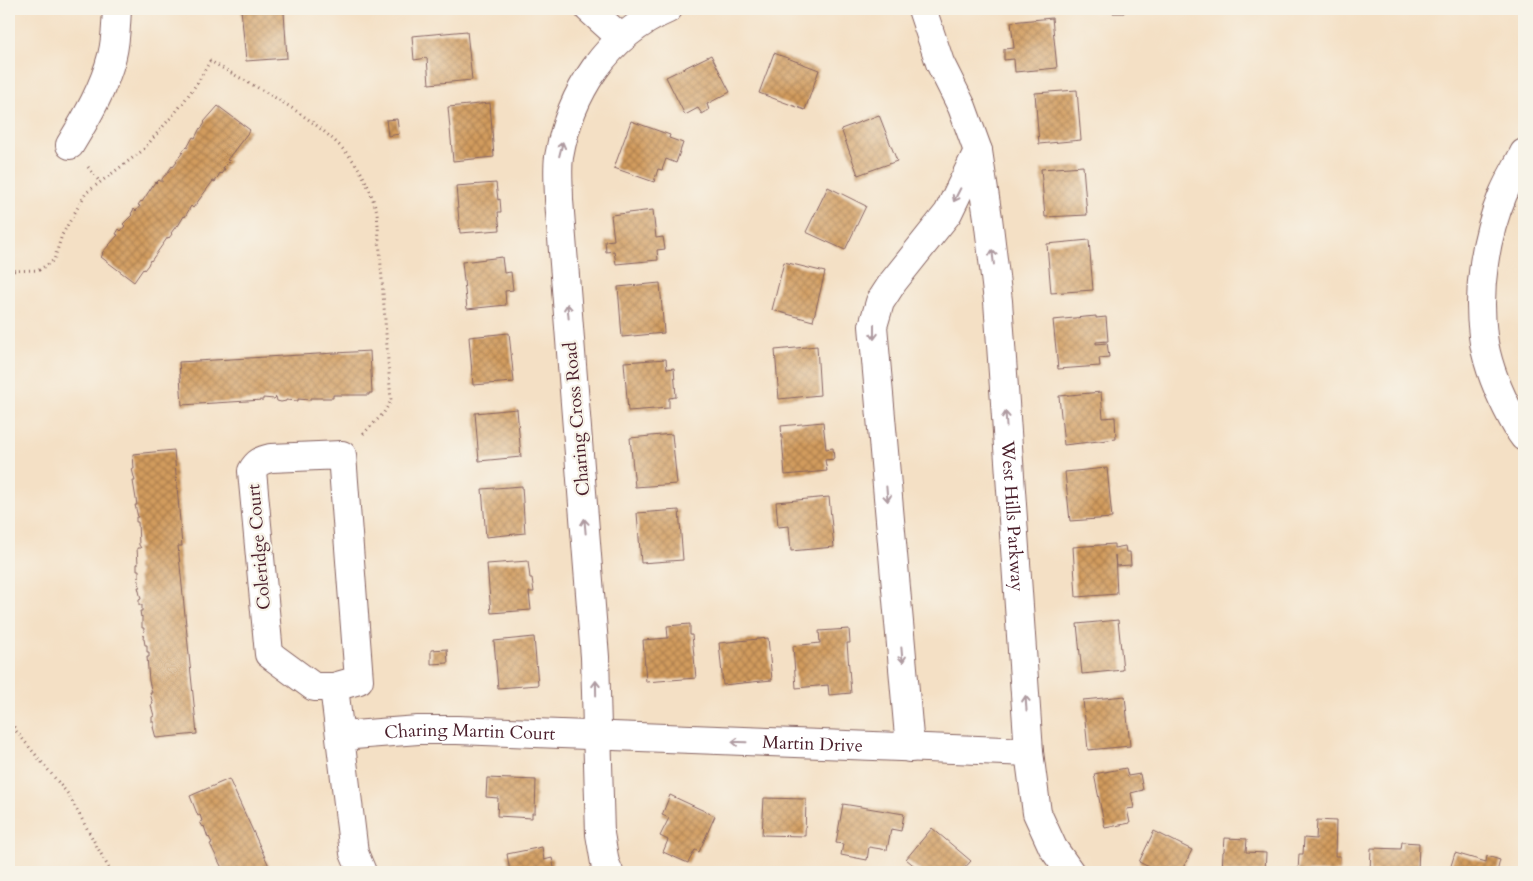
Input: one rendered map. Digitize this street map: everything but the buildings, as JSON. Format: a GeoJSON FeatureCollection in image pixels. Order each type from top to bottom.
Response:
{"type":"FeatureCollection","features":[{"type":"Feature","properties":{"kind":"street"},"geometry":{"type":"LineString","coordinates":[[70,145],[85,120],[99,90],[112,55],[117,9]]}},
{"type":"Feature","properties":{"kind":"street"},"geometry":{"type":"LineString","coordinates":[[589,9],[621,38]]}},
{"type":"Feature","properties":{"kind":"street","name":"Charing Cross Road"},"geometry":{"type":"LineString","coordinates":[[609,872],[605,863],[600,834],[595,657],[559,200],[559,159],[570,117],[584,84],[604,56],[621,38],[649,17],[668,9]]}},
{"type":"Feature","properties":{"kind":"street","name":"West Hills Parkway"},"geometry":{"type":"LineString","coordinates":[[922,9],[940,63],[962,107],[978,151],[998,301],[1029,752],[1037,813],[1053,848],[1070,872]]}},
{"type":"Feature","properties":{"kind":"street"},"geometry":{"type":"LineString","coordinates":[[910,748],[873,326],[880,302],[893,282],[948,213],[978,151]]}},
{"type":"Feature","properties":{"kind":"street"},"geometry":{"type":"LineString","coordinates":[[1524,154],[1503,194],[1493,224],[1485,259],[1481,300],[1483,337],[1493,377],[1504,402],[1524,437]]}},
{"type":"Feature","properties":{"kind":"street","name":"Coleridge Court"},"geometry":{"type":"LineString","coordinates":[[342,456],[359,680],[334,687],[314,687],[269,654],[252,471],[255,465],[271,458],[342,456]]}},
{"type":"Feature","properties":{"kind":"street"},"geometry":{"type":"LineString","coordinates":[[334,687],[354,853],[362,872]]}},
{"type":"Feature","properties":{"kind":"street","name":"Charing Martin Court"},"geometry":{"type":"LineString","coordinates":[[341,736],[428,730],[597,736]]}},
{"type":"Feature","properties":{"kind":"street","name":"Martin Drive"},"geometry":{"type":"LineString","coordinates":[[597,736],[1029,752]]}},
{"type":"Feature","properties":{"kind":"path"},"geometry":{"type":"LineString","coordinates":[[9,271],[39,270],[54,260],[62,234],[86,193],[142,151],[194,89],[210,61],[294,111],[332,137],[356,164],[373,199],[377,212],[391,401],[383,414],[342,456]]}},
{"type":"Feature","properties":{"kind":"path"},"geometry":{"type":"LineString","coordinates":[[9,718],[16,731],[68,794],[111,872]]}}]}
